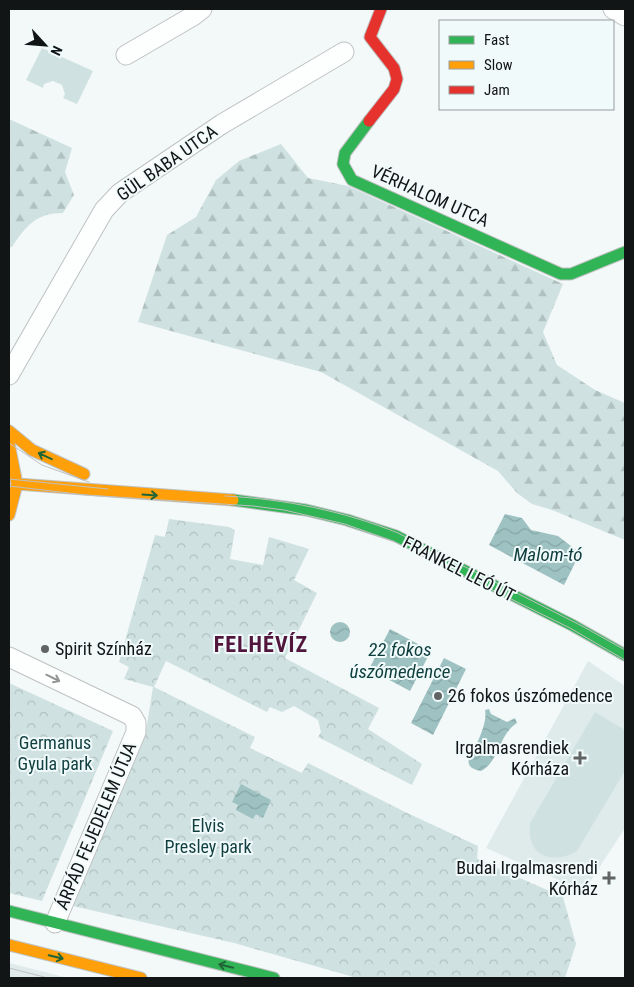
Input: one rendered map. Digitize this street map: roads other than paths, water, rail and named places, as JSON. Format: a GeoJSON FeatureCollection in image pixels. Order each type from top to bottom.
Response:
{"type":"FeatureCollection","features":[{"type":"Feature","properties":{"kind":"street"},"geometry":{"type":"LineString","coordinates":[[126,55],[202,9]]}},
{"type":"Feature","properties":{"kind":"street","name":"VÉRHALOM UTCA"},"geometry":{"type":"LineString","coordinates":[[381,9],[370,37],[375,46],[395,69],[398,79],[394,89],[345,153],[343,164],[352,180],[561,274],[571,274],[625,252]]}},
{"type":"Feature","properties":{"kind":"street"},"geometry":{"type":"LineString","coordinates":[[613,9],[625,16]]}},
{"type":"Feature","properties":{"kind":"street","name":"GÜL BABA UTCA"},"geometry":{"type":"LineString","coordinates":[[9,375],[104,210],[120,193],[222,124],[344,52]]}},
{"type":"Feature","properties":{"kind":"street"},"geometry":{"type":"LineString","coordinates":[[9,431],[32,450],[84,474]]}},
{"type":"Feature","properties":{"kind":"street"},"geometry":{"type":"LineString","coordinates":[[9,444],[13,483],[9,515]]}},
{"type":"Feature","properties":{"kind":"street"},"geometry":{"type":"LineString","coordinates":[[13,483],[84,474],[98,475]]}},
{"type":"Feature","properties":{"kind":"street","name":"FRANKEL LEÓ ÚT"},"geometry":{"type":"LineString","coordinates":[[13,483],[230,500],[284,506],[347,520],[396,536],[572,625],[625,655]]}},
{"type":"Feature","properties":{"kind":"street","name":"FRANKEL LEÓ ÚT"},"geometry":{"type":"LineString","coordinates":[[261,493],[284,506]]}},
{"type":"Feature","properties":{"kind":"street","name":"ÁRPÁD FEJEDELEM ÚTJA"},"geometry":{"type":"LineString","coordinates":[[9,657],[132,716],[136,724],[136,732],[55,923]]}},
{"type":"Feature","properties":{"kind":"street"},"geometry":{"type":"LineString","coordinates":[[9,906],[31,916]]}},
{"type":"Feature","properties":{"kind":"street","name":"ÁRPÁD FEJEDELEM ÚTJA"},"geometry":{"type":"LineString","coordinates":[[9,911],[274,978]]}},
{"type":"Feature","properties":{"kind":"street"},"geometry":{"type":"LineString","coordinates":[[9,946],[141,978]]}},
{"type":"Feature","properties":{"kind":"water","name":"Malom-tó"},"geometry":{"type":"Polygon","coordinates":[[[505,514],[522,518],[531,530],[558,536],[580,553],[564,585],[489,545],[505,514]]]}},
{"type":"Feature","properties":{"kind":"water"},"geometry":{"type":"Polygon","coordinates":[[[340,622],[347,625],[350,632],[347,639],[340,642],[333,639],[330,632],[333,625],[340,622]]]}},
{"type":"Feature","properties":{"kind":"water","name":"22 fokos úszómedence"},"geometry":{"type":"Polygon","coordinates":[[[390,629],[431,651],[410,691],[369,669],[390,629]]]}},
{"type":"Feature","properties":{"kind":"water","name":"26 fokos úszómedence"},"geometry":{"type":"Polygon","coordinates":[[[444,658],[466,669],[433,735],[411,723],[444,658]]]}},
{"type":"Feature","properties":{"kind":"water"},"geometry":{"type":"Polygon","coordinates":[[[489,709],[491,714],[507,722],[515,718],[517,723],[506,734],[492,761],[481,771],[470,766],[469,759],[482,730],[485,710],[489,709]]]}},
{"type":"Feature","properties":{"kind":"water"},"geometry":{"type":"Polygon","coordinates":[[[241,784],[271,800],[263,818],[256,814],[253,819],[236,810],[238,805],[232,802],[241,784]]]}},
{"type":"Feature","properties":{"kind":"tram line"},"geometry":{"type":"LineString","coordinates":[[9,443],[42,465],[89,482]]}},
{"type":"Feature","properties":{"kind":"tram line"},"geometry":{"type":"LineString","coordinates":[[9,479],[108,489]]}},
{"type":"Feature","properties":{"kind":"tram line"},"geometry":{"type":"LineString","coordinates":[[9,486],[86,495],[253,506],[284,510],[345,524],[393,541],[570,628],[625,660]]}},
{"type":"Feature","properties":{"kind":"tram line"},"geometry":{"type":"LineString","coordinates":[[225,496],[270,500],[313,507],[356,518],[398,533],[582,626],[625,650]]}},
{"type":"Feature","properties":{"kind":"tram line"},"geometry":{"type":"LineString","coordinates":[[9,968],[48,978]]}},
{"type":"Feature","properties":{"kind":"tram line"},"geometry":{"type":"LineString","coordinates":[[9,977],[13,978]]}},
{"type":"Feature","properties":{"kind":"place","name":"Spirit Színház"},"geometry":{"type":"Point","coordinates":[45,649]}},
{"type":"Feature","properties":{"kind":"place","name":"26 fokos úszómedence"},"geometry":{"type":"Point","coordinates":[438,696]}},
{"type":"Feature","properties":{"kind":"place","name":"Irgalmasrendiek Kórháza"},"geometry":{"type":"Point","coordinates":[580,758]}},
{"type":"Feature","properties":{"kind":"place","name":"Budai Irgalmasrendi Kórház"},"geometry":{"type":"Point","coordinates":[609,878]}},
{"type":"Feature","properties":{"kind":"district","name":"FELHÉVÍZ"},"geometry":{"type":"Point","coordinates":[261,644]}},
{"type":"Feature","properties":{"kind":"park label","name":"Germanus Gyula park"},"geometry":{"type":"Point","coordinates":[55,753]}},
{"type":"Feature","properties":{"kind":"park label","name":"Elvis Presley park"},"geometry":{"type":"Point","coordinates":[208,836]}}]}
